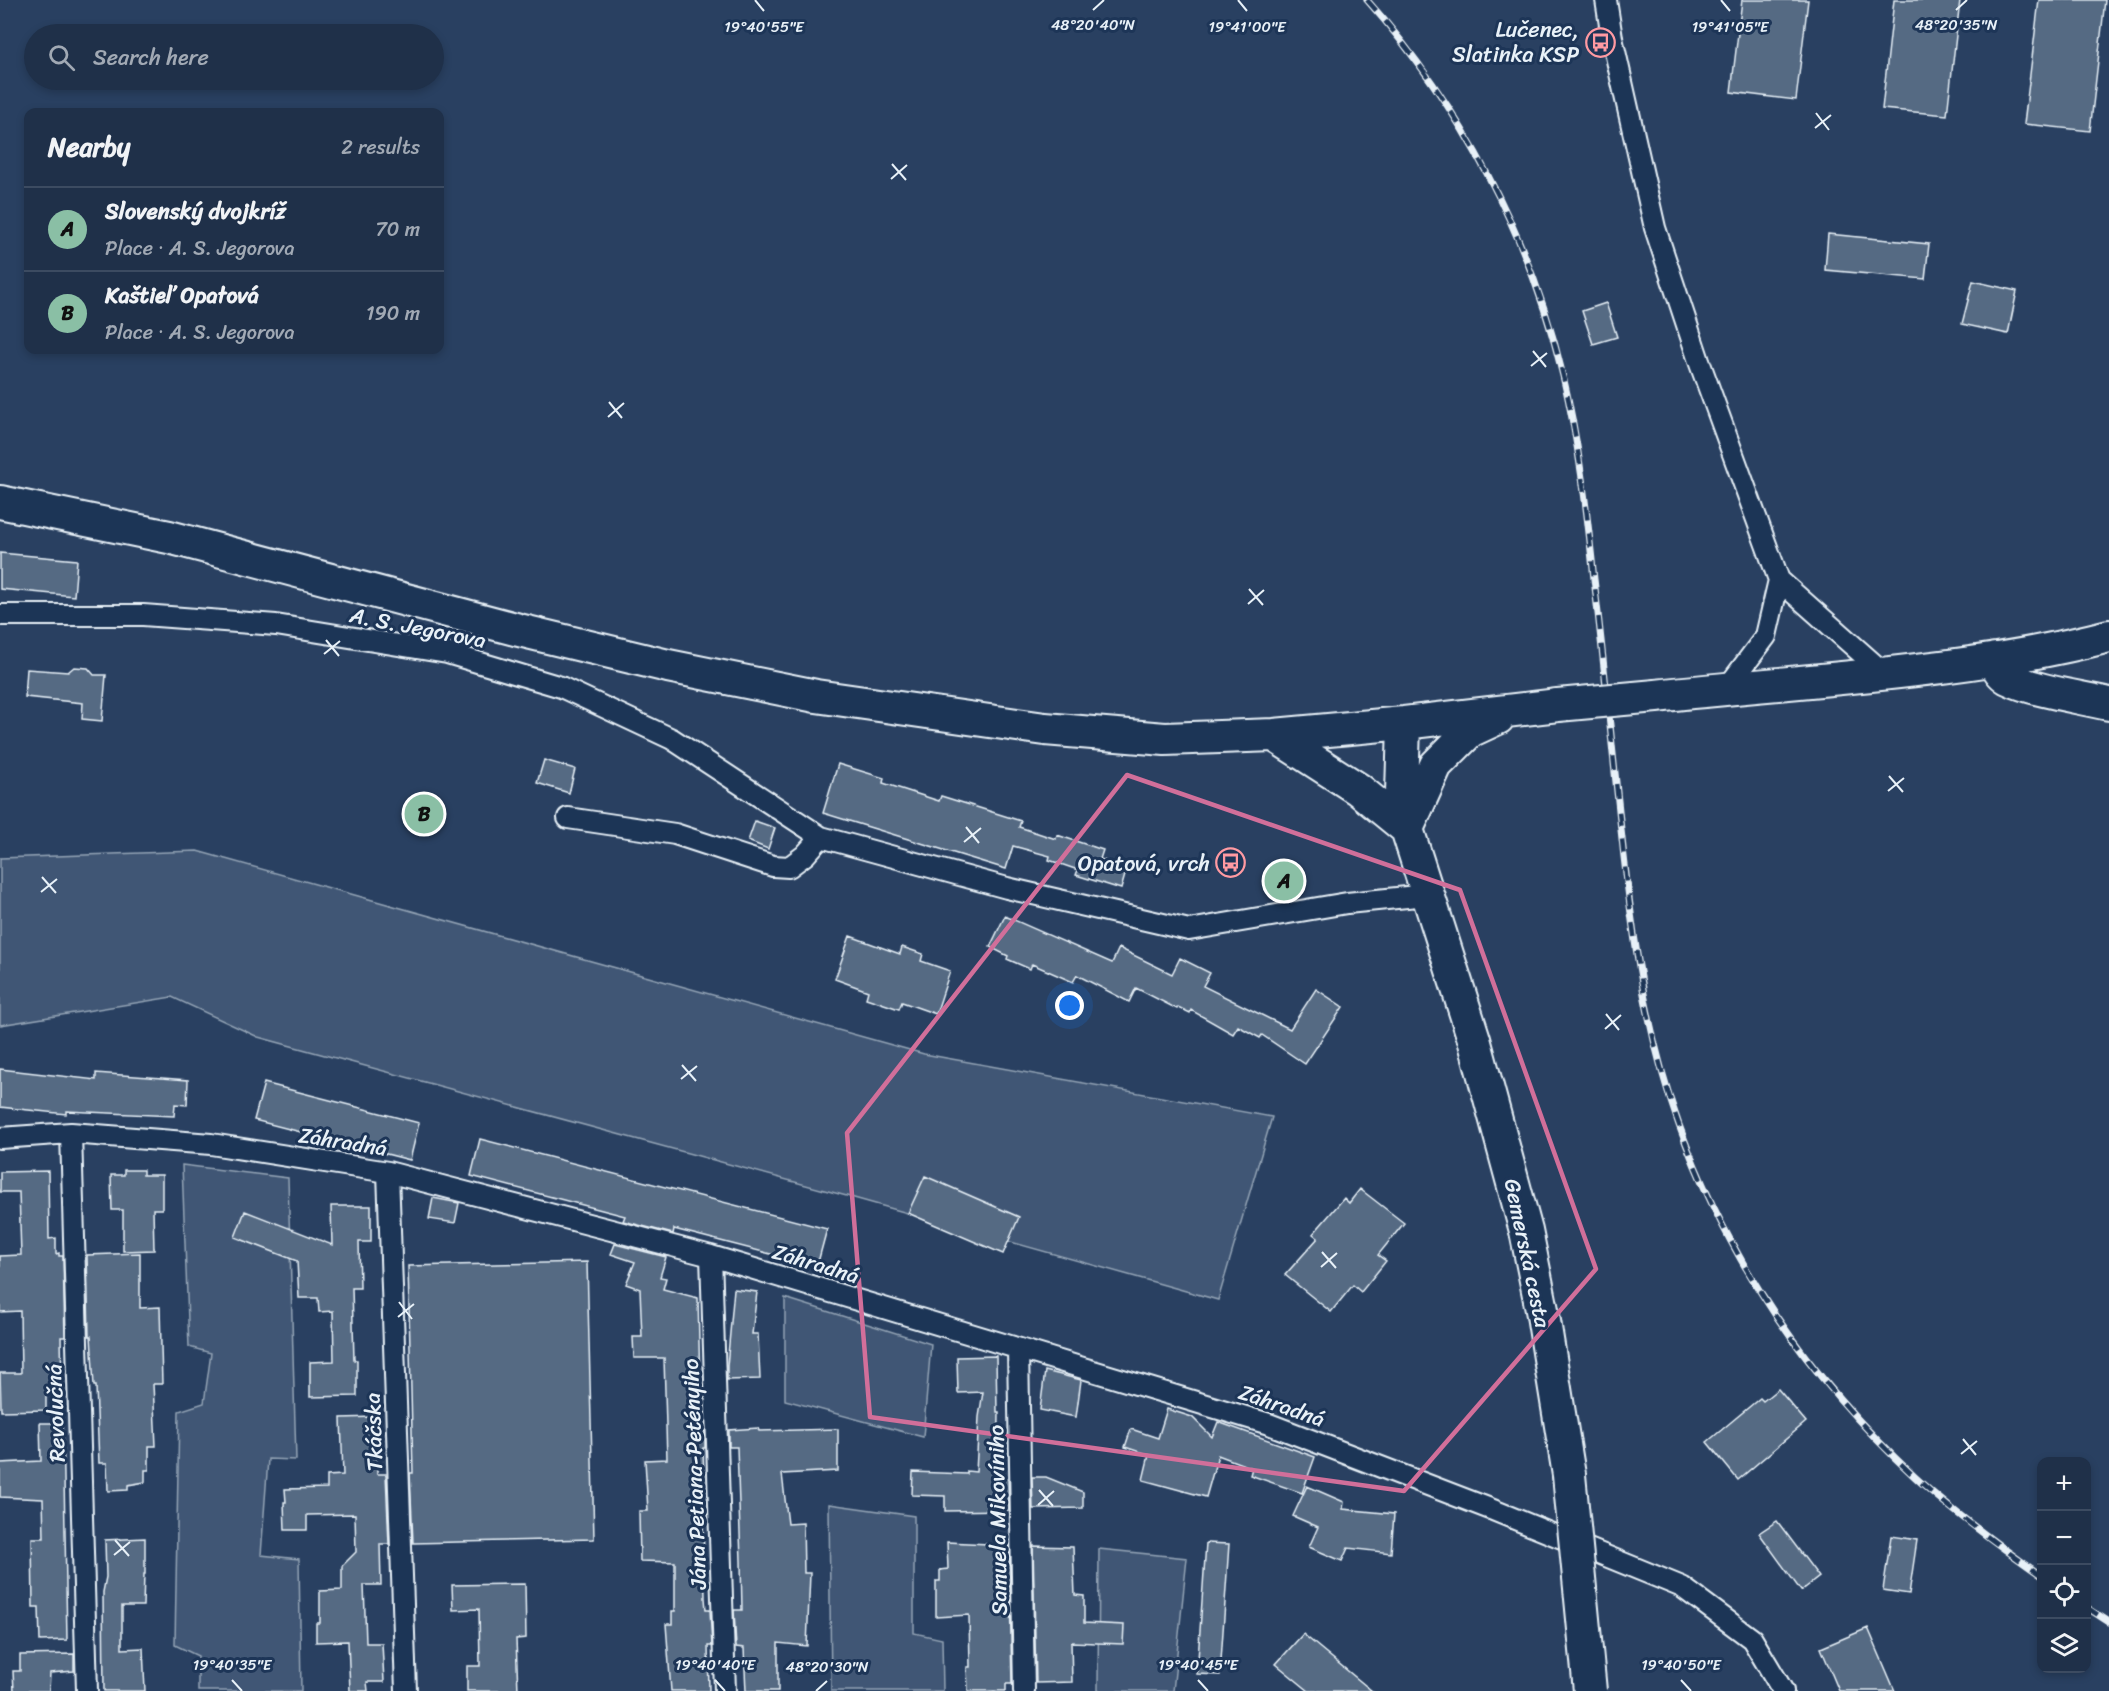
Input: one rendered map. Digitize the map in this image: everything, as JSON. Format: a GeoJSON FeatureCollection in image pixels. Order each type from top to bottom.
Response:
{"type":"FeatureCollection","features":[{"type":"Feature","properties":{"kind":"main road"},"geometry":{"type":"LineString","coordinates":[[0,502],[169,537],[668,666],[816,696],[1045,729],[1164,739],[1274,735],[1885,674],[1995,659],[2109,636]]}},
{"type":"Feature","properties":{"kind":"main road"},"geometry":{"type":"LineString","coordinates":[[1995,659],[1998,668],[2006,677],[2032,686],[2109,704]]}},
{"type":"Feature","properties":{"kind":"main road"},"geometry":{"type":"LineString","coordinates":[[1274,735],[1358,789],[1407,829],[1436,765],[1470,732],[1517,710]]}},
{"type":"Feature","properties":{"kind":"main road","name":"Gemerská cesta"},"geometry":{"type":"LineString","coordinates":[[1404,723],[1402,794],[1407,829],[1474,1039],[1526,1231],[1543,1315],[1569,1475],[1590,1691]]}},
{"type":"Feature","properties":{"kind":"street"},"geometry":{"type":"LineString","coordinates":[[1606,0],[1655,228],[1699,361],[1779,580],[1885,674]]}},
{"type":"Feature","properties":{"kind":"street"},"geometry":{"type":"LineString","coordinates":[[1727,688],[1766,636],[1779,580]]}},
{"type":"Feature","properties":{"kind":"street","name":"A. S. Jegorova"},"geometry":{"type":"LineString","coordinates":[[0,615],[143,615],[276,625],[447,653],[561,687],[672,739],[821,837],[1007,888],[1189,930],[1335,905],[1427,895]]}},
{"type":"Feature","properties":{"kind":"street"},"geometry":{"type":"LineString","coordinates":[[568,818],[675,834],[773,866],[789,867],[805,855],[821,837]]}},
{"type":"Feature","properties":{"kind":"street","name":"Záhradná"},"geometry":{"type":"LineString","coordinates":[[0,1138],[71,1133],[212,1144],[388,1172],[711,1256],[1269,1424],[1493,1510],[1682,1587],[1752,1638],[1783,1691]]}},
{"type":"Feature","properties":{"kind":"street","name":"Revolučná"},"geometry":{"type":"LineString","coordinates":[[71,1133],[87,1691]]}},
{"type":"Feature","properties":{"kind":"street","name":"Tkáčska"},"geometry":{"type":"LineString","coordinates":[[388,1172],[406,1691]]}},
{"type":"Feature","properties":{"kind":"street","name":"Jána Petiana-Petényiho"},"geometry":{"type":"LineString","coordinates":[[711,1256],[724,1691]]}},
{"type":"Feature","properties":{"kind":"street","name":"Samuela Mikovíniho"},"geometry":{"type":"LineString","coordinates":[[1018,1349],[1024,1691]]}},
{"type":"Feature","properties":{"kind":"highlighted area"},"geometry":{"type":"Polygon","coordinates":[[[1127,775],[1460,890],[1596,1269],[1404,1491],[870,1417],[847,1133],[1127,775]]]}},
{"type":"Feature","properties":{"kind":"shaded area"},"geometry":{"type":"Polygon","coordinates":[[[197,851],[924,1054],[1272,1117],[1218,1300],[854,1198],[258,1037],[172,997],[0,1025],[0,858],[197,851]]]}},
{"type":"Feature","properties":{"kind":"shaded area"},"geometry":{"type":"Polygon","coordinates":[[[182,1165],[288,1178],[296,1460],[268,1459],[261,1555],[299,1559],[301,1691],[198,1691],[198,1656],[175,1645],[179,1411],[204,1403],[211,1353],[189,1347],[182,1165]]]}},
{"type":"Feature","properties":{"kind":"shaded area"},"geometry":{"type":"Polygon","coordinates":[[[785,1298],[931,1344],[923,1437],[785,1400],[785,1298]]]}},
{"type":"Feature","properties":{"kind":"shaded area"},"geometry":{"type":"Polygon","coordinates":[[[829,1504],[914,1516],[914,1633],[942,1639],[943,1691],[831,1691],[829,1504]]]}},
{"type":"Feature","properties":{"kind":"shaded area"},"geometry":{"type":"Polygon","coordinates":[[[1099,1549],[1187,1558],[1173,1691],[1098,1691],[1099,1549]]]}},
{"type":"Feature","properties":{"kind":"building"},"geometry":{"type":"Polygon","coordinates":[[[1742,0],[1808,0],[1796,100],[1731,92],[1742,0]]]}},
{"type":"Feature","properties":{"kind":"building"},"geometry":{"type":"Polygon","coordinates":[[[1894,0],[1960,0],[1947,115],[1882,109],[1894,0]]]}},
{"type":"Feature","properties":{"kind":"building"},"geometry":{"type":"Polygon","coordinates":[[[2039,0],[2105,0],[2090,131],[2024,124],[2039,0]]]}},
{"type":"Feature","properties":{"kind":"building"},"geometry":{"type":"Polygon","coordinates":[[[1828,234],[1929,244],[1925,279],[1825,270],[1828,234]]]}},
{"type":"Feature","properties":{"kind":"building"},"geometry":{"type":"Polygon","coordinates":[[[1973,281],[2017,291],[2008,334],[1962,324],[1973,281]]]}},
{"type":"Feature","properties":{"kind":"building"},"geometry":{"type":"Polygon","coordinates":[[[1606,303],[1617,337],[1593,344],[1582,311],[1606,303]]]}},
{"type":"Feature","properties":{"kind":"building"},"geometry":{"type":"Polygon","coordinates":[[[0,553],[77,560],[74,596],[0,589],[0,553]]]}},
{"type":"Feature","properties":{"kind":"building"},"geometry":{"type":"Polygon","coordinates":[[[74,667],[88,668],[94,675],[106,675],[102,721],[82,719],[83,703],[25,697],[27,669],[68,672],[74,667]]]}},
{"type":"Feature","properties":{"kind":"building"},"geometry":{"type":"Polygon","coordinates":[[[544,760],[575,769],[569,793],[537,783],[544,760]]]}},
{"type":"Feature","properties":{"kind":"building"},"geometry":{"type":"Polygon","coordinates":[[[838,764],[884,778],[883,783],[939,801],[941,796],[1021,821],[1019,827],[1056,839],[1057,835],[1103,850],[1100,859],[1127,868],[1121,889],[1076,875],[1078,870],[1049,860],[1050,856],[1013,846],[1006,869],[823,813],[838,764]]]}},
{"type":"Feature","properties":{"kind":"building"},"geometry":{"type":"Polygon","coordinates":[[[755,821],[775,828],[768,849],[748,841],[755,821]]]}},
{"type":"Feature","properties":{"kind":"building"},"geometry":{"type":"Polygon","coordinates":[[[1005,916],[1112,963],[1119,948],[1172,974],[1180,958],[1210,973],[1203,986],[1290,1029],[1316,989],[1343,1007],[1305,1064],[1262,1035],[1260,1038],[1238,1026],[1233,1034],[1191,1010],[1190,1013],[1178,1007],[1177,1009],[1136,988],[1129,1002],[1077,975],[1073,982],[1032,964],[1030,969],[1007,959],[1008,956],[990,947],[1005,916]]]}},
{"type":"Feature","properties":{"kind":"building"},"geometry":{"type":"Polygon","coordinates":[[[850,936],[900,954],[902,947],[923,954],[921,961],[950,971],[936,1014],[902,1002],[899,1009],[866,998],[868,991],[835,979],[850,936]]]}},
{"type":"Feature","properties":{"kind":"building"},"geometry":{"type":"Polygon","coordinates":[[[0,1069],[96,1080],[96,1073],[188,1080],[187,1105],[175,1104],[174,1116],[66,1111],[66,1114],[0,1107],[0,1069]]]}},
{"type":"Feature","properties":{"kind":"building"},"geometry":{"type":"Polygon","coordinates":[[[264,1083],[419,1123],[410,1160],[254,1120],[264,1083]]]}},
{"type":"Feature","properties":{"kind":"building"},"geometry":{"type":"Polygon","coordinates":[[[480,1139],[827,1229],[817,1266],[674,1229],[673,1234],[623,1221],[625,1216],[471,1176],[480,1139]]]}},
{"type":"Feature","properties":{"kind":"building"},"geometry":{"type":"Polygon","coordinates":[[[124,1170],[143,1170],[143,1175],[162,1175],[162,1209],[153,1209],[154,1250],[123,1251],[123,1210],[112,1210],[111,1175],[124,1175],[124,1170]]]}},
{"type":"Feature","properties":{"kind":"building"},"geometry":{"type":"Polygon","coordinates":[[[48,1171],[49,1239],[56,1238],[56,1254],[63,1256],[65,1337],[61,1337],[62,1387],[46,1388],[46,1410],[1,1411],[0,1373],[21,1373],[20,1311],[0,1312],[0,1256],[21,1255],[19,1192],[0,1192],[0,1172],[48,1171]]]}},
{"type":"Feature","properties":{"kind":"building"},"geometry":{"type":"Polygon","coordinates":[[[925,1176],[1019,1217],[1003,1254],[908,1213],[925,1176]]]}},
{"type":"Feature","properties":{"kind":"building"},"geometry":{"type":"Polygon","coordinates":[[[1360,1189],[1404,1223],[1378,1255],[1386,1261],[1361,1292],[1353,1285],[1331,1312],[1285,1275],[1318,1238],[1313,1234],[1344,1198],[1349,1203],[1360,1189]]]}},
{"type":"Feature","properties":{"kind":"building"},"geometry":{"type":"Polygon","coordinates":[[[433,1198],[459,1203],[455,1223],[429,1219],[433,1198]]]}},
{"type":"Feature","properties":{"kind":"building"},"geometry":{"type":"Polygon","coordinates":[[[331,1206],[371,1206],[371,1242],[359,1242],[360,1288],[352,1288],[357,1396],[310,1397],[310,1362],[334,1361],[333,1311],[319,1312],[318,1298],[299,1298],[297,1261],[235,1237],[245,1211],[332,1245],[331,1206]]]}},
{"type":"Feature","properties":{"kind":"building"},"geometry":{"type":"Polygon","coordinates":[[[615,1244],[666,1257],[660,1277],[666,1278],[663,1289],[698,1298],[701,1431],[705,1431],[704,1481],[702,1481],[705,1598],[706,1610],[710,1610],[712,1646],[708,1646],[709,1691],[671,1691],[666,1624],[672,1624],[672,1611],[675,1611],[675,1562],[640,1561],[639,1511],[648,1511],[645,1460],[667,1459],[664,1358],[634,1358],[633,1337],[642,1337],[640,1289],[626,1284],[635,1262],[611,1254],[615,1244]]]}},
{"type":"Feature","properties":{"kind":"building"},"geometry":{"type":"Polygon","coordinates":[[[140,1253],[140,1308],[160,1307],[162,1384],[153,1384],[156,1446],[149,1446],[149,1470],[145,1470],[145,1482],[128,1485],[128,1490],[108,1491],[107,1463],[99,1463],[96,1386],[94,1386],[91,1336],[89,1336],[87,1255],[140,1253]]]}},
{"type":"Feature","properties":{"kind":"building"},"geometry":{"type":"Polygon","coordinates":[[[587,1262],[594,1539],[413,1543],[408,1266],[587,1262]]]}},
{"type":"Feature","properties":{"kind":"building"},"geometry":{"type":"Polygon","coordinates":[[[734,1289],[757,1292],[752,1334],[758,1334],[760,1379],[727,1380],[734,1289]]]}},
{"type":"Feature","properties":{"kind":"building"},"geometry":{"type":"Polygon","coordinates":[[[996,1356],[997,1412],[999,1412],[998,1478],[1008,1478],[1009,1510],[945,1511],[945,1496],[912,1495],[913,1472],[967,1474],[967,1471],[976,1472],[979,1417],[983,1392],[958,1393],[957,1357],[996,1356]]]}},
{"type":"Feature","properties":{"kind":"building"},"geometry":{"type":"Polygon","coordinates":[[[1045,1371],[1081,1380],[1076,1417],[1040,1410],[1045,1371]]]}},
{"type":"Feature","properties":{"kind":"building"},"geometry":{"type":"Polygon","coordinates":[[[1778,1389],[1806,1422],[1738,1480],[1707,1442],[1760,1398],[1763,1401],[1778,1389]]]}},
{"type":"Feature","properties":{"kind":"building"},"geometry":{"type":"Polygon","coordinates":[[[1167,1409],[1192,1417],[1212,1437],[1218,1422],[1315,1457],[1302,1493],[1250,1475],[1252,1468],[1218,1455],[1206,1497],[1143,1480],[1149,1455],[1125,1447],[1131,1429],[1158,1438],[1167,1409]]]}},
{"type":"Feature","properties":{"kind":"building"},"geometry":{"type":"Polygon","coordinates":[[[376,1417],[377,1474],[386,1474],[389,1544],[380,1544],[381,1585],[364,1585],[366,1643],[382,1643],[384,1682],[367,1682],[368,1691],[350,1691],[348,1641],[316,1642],[316,1623],[320,1623],[320,1591],[342,1590],[342,1566],[356,1552],[355,1514],[307,1515],[307,1530],[285,1530],[285,1489],[327,1488],[327,1476],[343,1475],[341,1418],[376,1417]]]}},
{"type":"Feature","properties":{"kind":"building"},"geometry":{"type":"Polygon","coordinates":[[[40,1423],[63,1423],[67,1640],[40,1641],[39,1607],[33,1607],[32,1538],[44,1538],[43,1499],[0,1497],[0,1463],[41,1461],[40,1423]]]}},
{"type":"Feature","properties":{"kind":"building"},"geometry":{"type":"Polygon","coordinates":[[[758,1428],[759,1431],[838,1429],[838,1471],[782,1474],[788,1524],[803,1523],[804,1573],[810,1573],[807,1646],[778,1643],[778,1691],[746,1691],[744,1648],[736,1647],[734,1610],[742,1610],[741,1561],[737,1447],[729,1447],[729,1430],[758,1428]]]}},
{"type":"Feature","properties":{"kind":"building"},"geometry":{"type":"Polygon","coordinates":[[[1032,1477],[1046,1477],[1083,1492],[1083,1508],[1033,1509],[1032,1477]]]}},
{"type":"Feature","properties":{"kind":"building"},"geometry":{"type":"Polygon","coordinates":[[[1307,1486],[1344,1502],[1343,1509],[1394,1514],[1391,1553],[1348,1548],[1342,1561],[1309,1547],[1318,1527],[1293,1516],[1307,1486]]]}},
{"type":"Feature","properties":{"kind":"building"},"geometry":{"type":"Polygon","coordinates":[[[1777,1521],[1819,1577],[1801,1591],[1759,1533],[1777,1521]]]}},
{"type":"Feature","properties":{"kind":"building"},"geometry":{"type":"Polygon","coordinates":[[[1891,1536],[1917,1540],[1909,1594],[1883,1590],[1891,1536]]]}},
{"type":"Feature","properties":{"kind":"building"},"geometry":{"type":"Polygon","coordinates":[[[145,1538],[143,1606],[122,1606],[122,1649],[143,1648],[145,1691],[104,1691],[105,1540],[145,1538]]]}},
{"type":"Feature","properties":{"kind":"building"},"geometry":{"type":"Polygon","coordinates":[[[947,1542],[1009,1545],[1012,1684],[1006,1684],[1006,1691],[968,1691],[969,1615],[936,1617],[936,1581],[940,1581],[940,1570],[948,1569],[947,1542]]]}},
{"type":"Feature","properties":{"kind":"building"},"geometry":{"type":"Polygon","coordinates":[[[1206,1543],[1229,1544],[1220,1675],[1197,1674],[1206,1543]]]}},
{"type":"Feature","properties":{"kind":"building"},"geometry":{"type":"Polygon","coordinates":[[[1033,1546],[1073,1547],[1075,1595],[1084,1596],[1084,1623],[1124,1625],[1123,1644],[1071,1642],[1072,1682],[1036,1683],[1033,1546]]]}},
{"type":"Feature","properties":{"kind":"building"},"geometry":{"type":"Polygon","coordinates":[[[525,1584],[526,1638],[516,1639],[518,1691],[467,1691],[467,1666],[480,1666],[479,1609],[453,1610],[452,1585],[525,1584]]]}},
{"type":"Feature","properties":{"kind":"building"},"geometry":{"type":"Polygon","coordinates":[[[1868,1628],[1895,1691],[1839,1691],[1821,1648],[1868,1628]]]}},
{"type":"Feature","properties":{"kind":"building"},"geometry":{"type":"Polygon","coordinates":[[[1303,1634],[1372,1691],[1309,1691],[1276,1664],[1303,1634]]]}},
{"type":"Feature","properties":{"kind":"building"},"geometry":{"type":"Polygon","coordinates":[[[74,1654],[74,1671],[50,1673],[49,1691],[14,1691],[13,1671],[20,1671],[20,1655],[74,1654]]]}},
{"type":"Feature","properties":{"kind":"railway"},"geometry":{"type":"LineString","coordinates":[[1367,0],[1433,84],[1462,129],[1512,224],[1549,324],[1569,401],[1582,477],[1627,883],[1646,1006],[1666,1086],[1699,1176],[1747,1271],[1806,1358],[1840,1399],[1915,1477],[1977,1528],[2037,1572]]}},
{"type":"Feature","properties":{"kind":"railway"},"geometry":{"type":"LineString","coordinates":[[2091,1610],[2109,1622]]}},
{"type":"Feature","properties":{"kind":"place","name":"Lučenec, Slatinka KSP"},"geometry":{"type":"Point","coordinates":[1600,42]}},
{"type":"Feature","properties":{"kind":"place","name":"Kaštieľ Opatová"},"geometry":{"type":"Point","coordinates":[424,814]}},
{"type":"Feature","properties":{"kind":"place","name":"Opatová, vrch"},"geometry":{"type":"Point","coordinates":[1231,863]}},
{"type":"Feature","properties":{"kind":"place","name":"Slovenský dvojkríž"},"geometry":{"type":"Point","coordinates":[1284,881]}}]}
